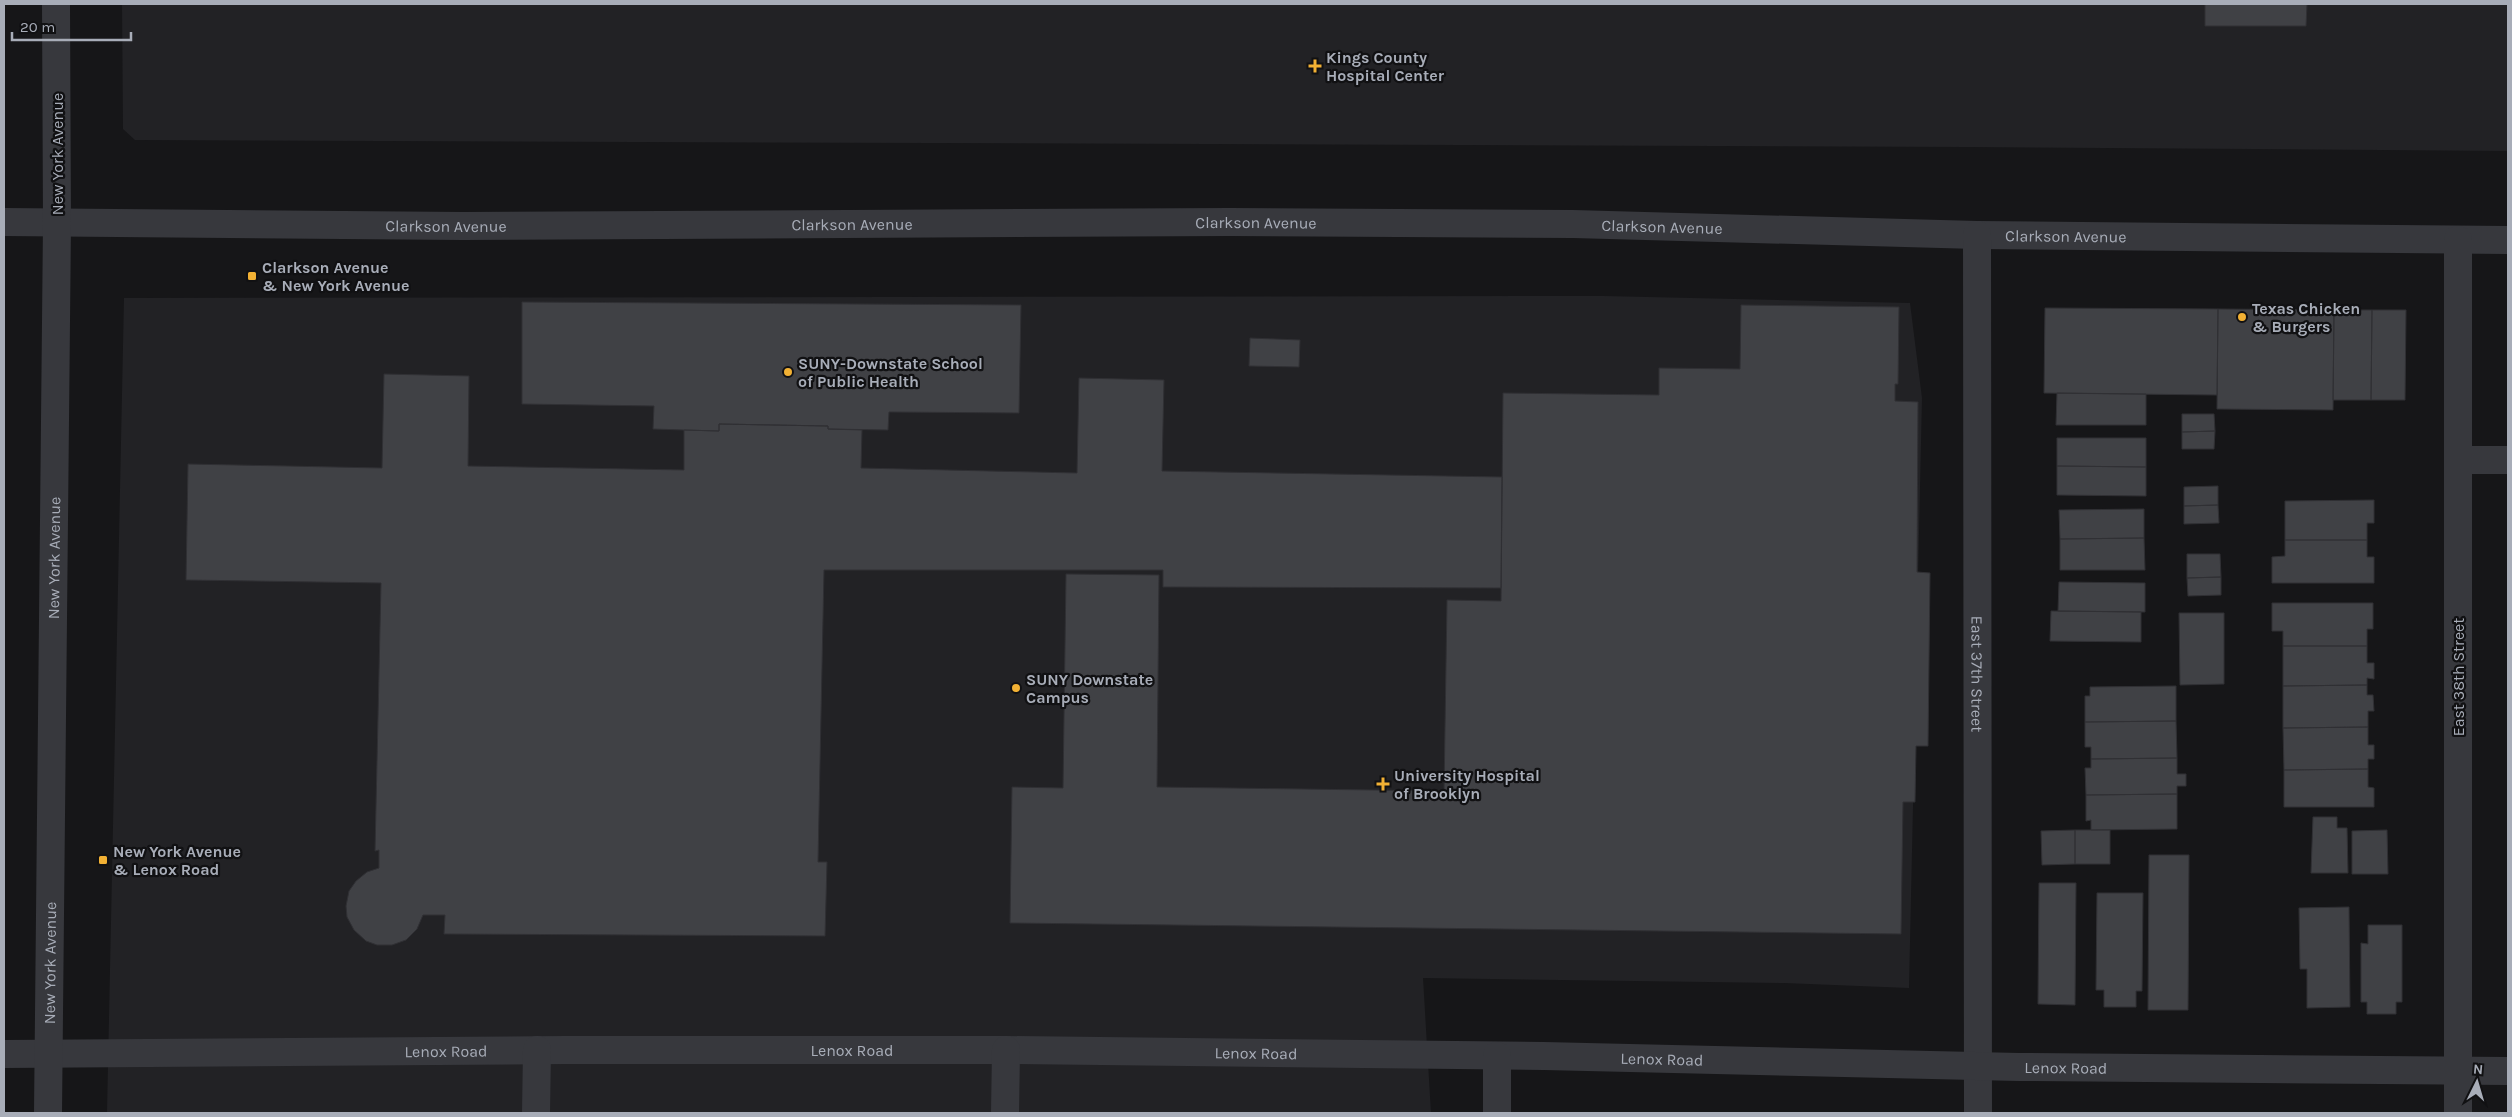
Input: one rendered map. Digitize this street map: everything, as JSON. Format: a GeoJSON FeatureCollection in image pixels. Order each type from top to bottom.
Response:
{"type":"FeatureCollection","features":[{"type":"Feature","properties":{"kind":"street","name":"New York Avenue"},"geometry":{"type":"LineString","coordinates":[[48,1113],[57,223],[56,4]]}},
{"type":"Feature","properties":{"kind":"street","name":"Clarkson Avenue"},"geometry":{"type":"LineString","coordinates":[[4,222],[473,226],[1238,222],[1573,224],[1978,235],[2508,240]]}},
{"type":"Feature","properties":{"kind":"street","name":"East 37th Street"},"geometry":{"type":"LineString","coordinates":[[1978,235],[1978,1113]]}},
{"type":"Feature","properties":{"kind":"street","name":"East 38th Street"},"geometry":{"type":"LineString","coordinates":[[2458,240],[2458,1113]]}},
{"type":"Feature","properties":{"kind":"street"},"geometry":{"type":"LineString","coordinates":[[2458,460],[2508,460]]}},
{"type":"Feature","properties":{"kind":"street","name":"Lenox Road"},"geometry":{"type":"LineString","coordinates":[[4,1054],[537,1050],[1006,1050],[1497,1056],[1978,1066],[2508,1070]]}},
{"type":"Feature","properties":{"kind":"street"},"geometry":{"type":"LineString","coordinates":[[536,1113],[537,1050]]}},
{"type":"Feature","properties":{"kind":"street"},"geometry":{"type":"LineString","coordinates":[[1006,1050],[1006,1113]]}},
{"type":"Feature","properties":{"kind":"street"},"geometry":{"type":"LineString","coordinates":[[1497,1056],[1497,1113]]}},
{"type":"Feature","properties":{"kind":"shaded area","name":"Kings County Hospital Center"},"geometry":{"type":"Polygon","coordinates":[[[122,4],[2508,4],[2508,151],[135,140],[123,129],[122,4]]]}},
{"type":"Feature","properties":{"kind":"shaded area","name":"SUNY Downstate Campus"},"geometry":{"type":"Polygon","coordinates":[[[1604,296],[1910,303],[1922,398],[1909,988],[1784,983],[1423,978],[1431,1113],[107,1113],[124,298],[1604,296]]]}},
{"type":"Feature","properties":{"kind":"building"},"geometry":{"type":"Polygon","coordinates":[[[2205,4],[2307,4],[2306,26],[2205,26],[2205,4]]]}},
{"type":"Feature","properties":{"kind":"building"},"geometry":{"type":"Polygon","coordinates":[[[522,302],[1021,305],[1019,413],[889,412],[888,430],[828,429],[828,426],[719,424],[719,431],[653,429],[654,406],[522,404],[522,302]]]}},
{"type":"Feature","properties":{"kind":"building","name":"University Hospital of Brooklyn"},"geometry":{"type":"Polygon","coordinates":[[[1741,305],[1899,307],[1898,384],[1895,384],[1895,401],[1918,402],[1917,572],[1930,573],[1928,746],[1916,746],[1915,802],[1903,802],[1901,934],[1010,923],[1012,787],[1063,788],[1066,574],[1159,575],[1157,787],[1444,791],[1447,600],[1501,601],[1503,393],[1659,395],[1659,368],[1740,369],[1741,305]]]}},
{"type":"Feature","properties":{"kind":"building"},"geometry":{"type":"Polygon","coordinates":[[[2045,308],[2218,309],[2217,395],[2044,393],[2045,308]]]}},
{"type":"Feature","properties":{"kind":"building"},"geometry":{"type":"Polygon","coordinates":[[[2218,309],[2334,310],[2333,410],[2217,409],[2218,309]]]}},
{"type":"Feature","properties":{"kind":"building"},"geometry":{"type":"Polygon","coordinates":[[[2334,310],[2372,310],[2371,400],[2333,400],[2334,310]]]}},
{"type":"Feature","properties":{"kind":"building"},"geometry":{"type":"Polygon","coordinates":[[[2372,310],[2406,310],[2405,400],[2371,400],[2372,310]]]}},
{"type":"Feature","properties":{"kind":"building"},"geometry":{"type":"Polygon","coordinates":[[[1250,338],[1300,340],[1299,367],[1249,366],[1250,338]]]}},
{"type":"Feature","properties":{"kind":"building"},"geometry":{"type":"Polygon","coordinates":[[[384,374],[469,376],[468,466],[684,470],[684,430],[719,431],[719,424],[828,426],[828,429],[862,430],[861,468],[1077,473],[1079,378],[1164,380],[1162,471],[1502,477],[1501,588],[1163,587],[1163,570],[824,570],[818,862],[827,862],[825,936],[444,934],[445,915],[423,915],[417,929],[406,940],[392,945],[377,945],[366,941],[354,930],[347,917],[346,906],[349,891],[356,881],[367,872],[379,868],[379,850],[375,851],[381,583],[186,580],[188,464],[382,468],[384,374]]]}},
{"type":"Feature","properties":{"kind":"building"},"geometry":{"type":"Polygon","coordinates":[[[2057,393],[2146,394],[2146,425],[2056,425],[2057,393]]]}},
{"type":"Feature","properties":{"kind":"building"},"geometry":{"type":"Polygon","coordinates":[[[2182,414],[2214,414],[2215,431],[2182,432],[2182,414]]]}},
{"type":"Feature","properties":{"kind":"building"},"geometry":{"type":"Polygon","coordinates":[[[2215,431],[2214,449],[2182,449],[2182,432],[2215,431]]]}},
{"type":"Feature","properties":{"kind":"building"},"geometry":{"type":"Polygon","coordinates":[[[2057,438],[2146,438],[2146,467],[2057,466],[2057,438]]]}},
{"type":"Feature","properties":{"kind":"building"},"geometry":{"type":"Polygon","coordinates":[[[2057,466],[2146,467],[2146,496],[2057,495],[2057,466]]]}},
{"type":"Feature","properties":{"kind":"building"},"geometry":{"type":"Polygon","coordinates":[[[2218,486],[2218,505],[2184,506],[2184,487],[2218,486]]]}},
{"type":"Feature","properties":{"kind":"building"},"geometry":{"type":"Polygon","coordinates":[[[2374,500],[2374,523],[2367,523],[2367,540],[2285,540],[2285,501],[2374,500]]]}},
{"type":"Feature","properties":{"kind":"building"},"geometry":{"type":"Polygon","coordinates":[[[2218,505],[2219,523],[2184,524],[2184,506],[2218,505]]]}},
{"type":"Feature","properties":{"kind":"building"},"geometry":{"type":"Polygon","coordinates":[[[2144,509],[2144,538],[2060,539],[2059,510],[2144,509]]]}},
{"type":"Feature","properties":{"kind":"building"},"geometry":{"type":"Polygon","coordinates":[[[2144,538],[2145,570],[2060,570],[2060,539],[2144,538]]]}},
{"type":"Feature","properties":{"kind":"building"},"geometry":{"type":"Polygon","coordinates":[[[2285,540],[2367,540],[2367,557],[2374,557],[2374,583],[2272,583],[2272,557],[2285,556],[2285,540]]]}},
{"type":"Feature","properties":{"kind":"building"},"geometry":{"type":"Polygon","coordinates":[[[2187,554],[2220,554],[2221,577],[2187,578],[2187,554]]]}},
{"type":"Feature","properties":{"kind":"building"},"geometry":{"type":"Polygon","coordinates":[[[2221,577],[2221,595],[2188,596],[2187,578],[2221,577]]]}},
{"type":"Feature","properties":{"kind":"building"},"geometry":{"type":"Polygon","coordinates":[[[2059,582],[2145,583],[2145,612],[2058,611],[2059,582]]]}},
{"type":"Feature","properties":{"kind":"building"},"geometry":{"type":"Polygon","coordinates":[[[2272,603],[2373,603],[2373,629],[2367,629],[2367,646],[2283,646],[2283,631],[2272,631],[2272,603]]]}},
{"type":"Feature","properties":{"kind":"building"},"geometry":{"type":"Polygon","coordinates":[[[2051,611],[2141,612],[2141,642],[2050,641],[2051,611]]]}},
{"type":"Feature","properties":{"kind":"building"},"geometry":{"type":"Polygon","coordinates":[[[2179,613],[2224,613],[2224,684],[2180,685],[2179,613]]]}},
{"type":"Feature","properties":{"kind":"building"},"geometry":{"type":"Polygon","coordinates":[[[2283,646],[2367,646],[2367,663],[2374,663],[2374,679],[2367,678],[2367,685],[2283,686],[2283,646]]]}},
{"type":"Feature","properties":{"kind":"building"},"geometry":{"type":"Polygon","coordinates":[[[2367,685],[2367,695],[2373,695],[2374,711],[2368,711],[2368,727],[2283,728],[2283,686],[2367,685]]]}},
{"type":"Feature","properties":{"kind":"building"},"geometry":{"type":"Polygon","coordinates":[[[2176,686],[2176,721],[2085,722],[2085,696],[2090,696],[2090,687],[2176,686]]]}},
{"type":"Feature","properties":{"kind":"building"},"geometry":{"type":"Polygon","coordinates":[[[2176,721],[2177,758],[2091,759],[2091,747],[2085,747],[2085,722],[2176,721]]]}},
{"type":"Feature","properties":{"kind":"building"},"geometry":{"type":"Polygon","coordinates":[[[2368,727],[2368,745],[2374,745],[2374,759],[2368,759],[2368,769],[2284,770],[2283,728],[2368,727]]]}},
{"type":"Feature","properties":{"kind":"building"},"geometry":{"type":"Polygon","coordinates":[[[2177,758],[2177,774],[2186,774],[2186,786],[2177,786],[2177,794],[2086,795],[2085,768],[2091,768],[2091,759],[2177,758]]]}},
{"type":"Feature","properties":{"kind":"building"},"geometry":{"type":"Polygon","coordinates":[[[2368,769],[2368,787],[2374,788],[2374,807],[2284,807],[2284,770],[2368,769]]]}},
{"type":"Feature","properties":{"kind":"building"},"geometry":{"type":"Polygon","coordinates":[[[2177,794],[2177,829],[2091,830],[2091,820],[2086,821],[2086,795],[2177,794]]]}},
{"type":"Feature","properties":{"kind":"building"},"geometry":{"type":"Polygon","coordinates":[[[2313,817],[2337,817],[2337,828],[2347,828],[2348,873],[2311,873],[2313,817]]]}},
{"type":"Feature","properties":{"kind":"building"},"geometry":{"type":"Polygon","coordinates":[[[2075,830],[2075,864],[2042,865],[2041,831],[2075,830]]]}},
{"type":"Feature","properties":{"kind":"building"},"geometry":{"type":"Polygon","coordinates":[[[2075,830],[2110,830],[2110,864],[2075,864],[2075,830]]]}},
{"type":"Feature","properties":{"kind":"building"},"geometry":{"type":"Polygon","coordinates":[[[2387,830],[2388,874],[2352,874],[2352,831],[2387,830]]]}},
{"type":"Feature","properties":{"kind":"building"},"geometry":{"type":"Polygon","coordinates":[[[2149,855],[2189,855],[2188,1010],[2148,1010],[2149,855]]]}},
{"type":"Feature","properties":{"kind":"building"},"geometry":{"type":"Polygon","coordinates":[[[2039,883],[2076,883],[2075,1005],[2038,1004],[2039,883]]]}},
{"type":"Feature","properties":{"kind":"building"},"geometry":{"type":"Polygon","coordinates":[[[2097,893],[2143,893],[2142,991],[2136,991],[2136,1007],[2104,1007],[2104,990],[2096,990],[2097,893]]]}},
{"type":"Feature","properties":{"kind":"building"},"geometry":{"type":"Polygon","coordinates":[[[2349,907],[2350,1007],[2307,1008],[2307,969],[2300,969],[2299,908],[2349,907]]]}},
{"type":"Feature","properties":{"kind":"building"},"geometry":{"type":"Polygon","coordinates":[[[2368,925],[2402,925],[2402,1002],[2396,1002],[2396,1014],[2367,1014],[2367,1002],[2361,1002],[2361,943],[2368,944],[2368,925]]]}},
{"type":"Feature","properties":{"kind":"place","name":"Kings County Hospital Center"},"geometry":{"type":"Point","coordinates":[1315,66]}},
{"type":"Feature","properties":{"kind":"place","name":"Clarkson Avenue & New York Avenue"},"geometry":{"type":"Point","coordinates":[252,276]}},
{"type":"Feature","properties":{"kind":"place","name":"Texas Chicken & Burgers"},"geometry":{"type":"Point","coordinates":[2242,317]}},
{"type":"Feature","properties":{"kind":"place","name":"SUNY-Downstate School of Public Health"},"geometry":{"type":"Point","coordinates":[788,372]}},
{"type":"Feature","properties":{"kind":"place","name":"SUNY Downstate Campus"},"geometry":{"type":"Point","coordinates":[1016,688]}},
{"type":"Feature","properties":{"kind":"place","name":"University Hospital of Brooklyn"},"geometry":{"type":"Point","coordinates":[1383,784]}},
{"type":"Feature","properties":{"kind":"place","name":"New York Avenue & Lenox Road"},"geometry":{"type":"Point","coordinates":[103,860]}}]}
